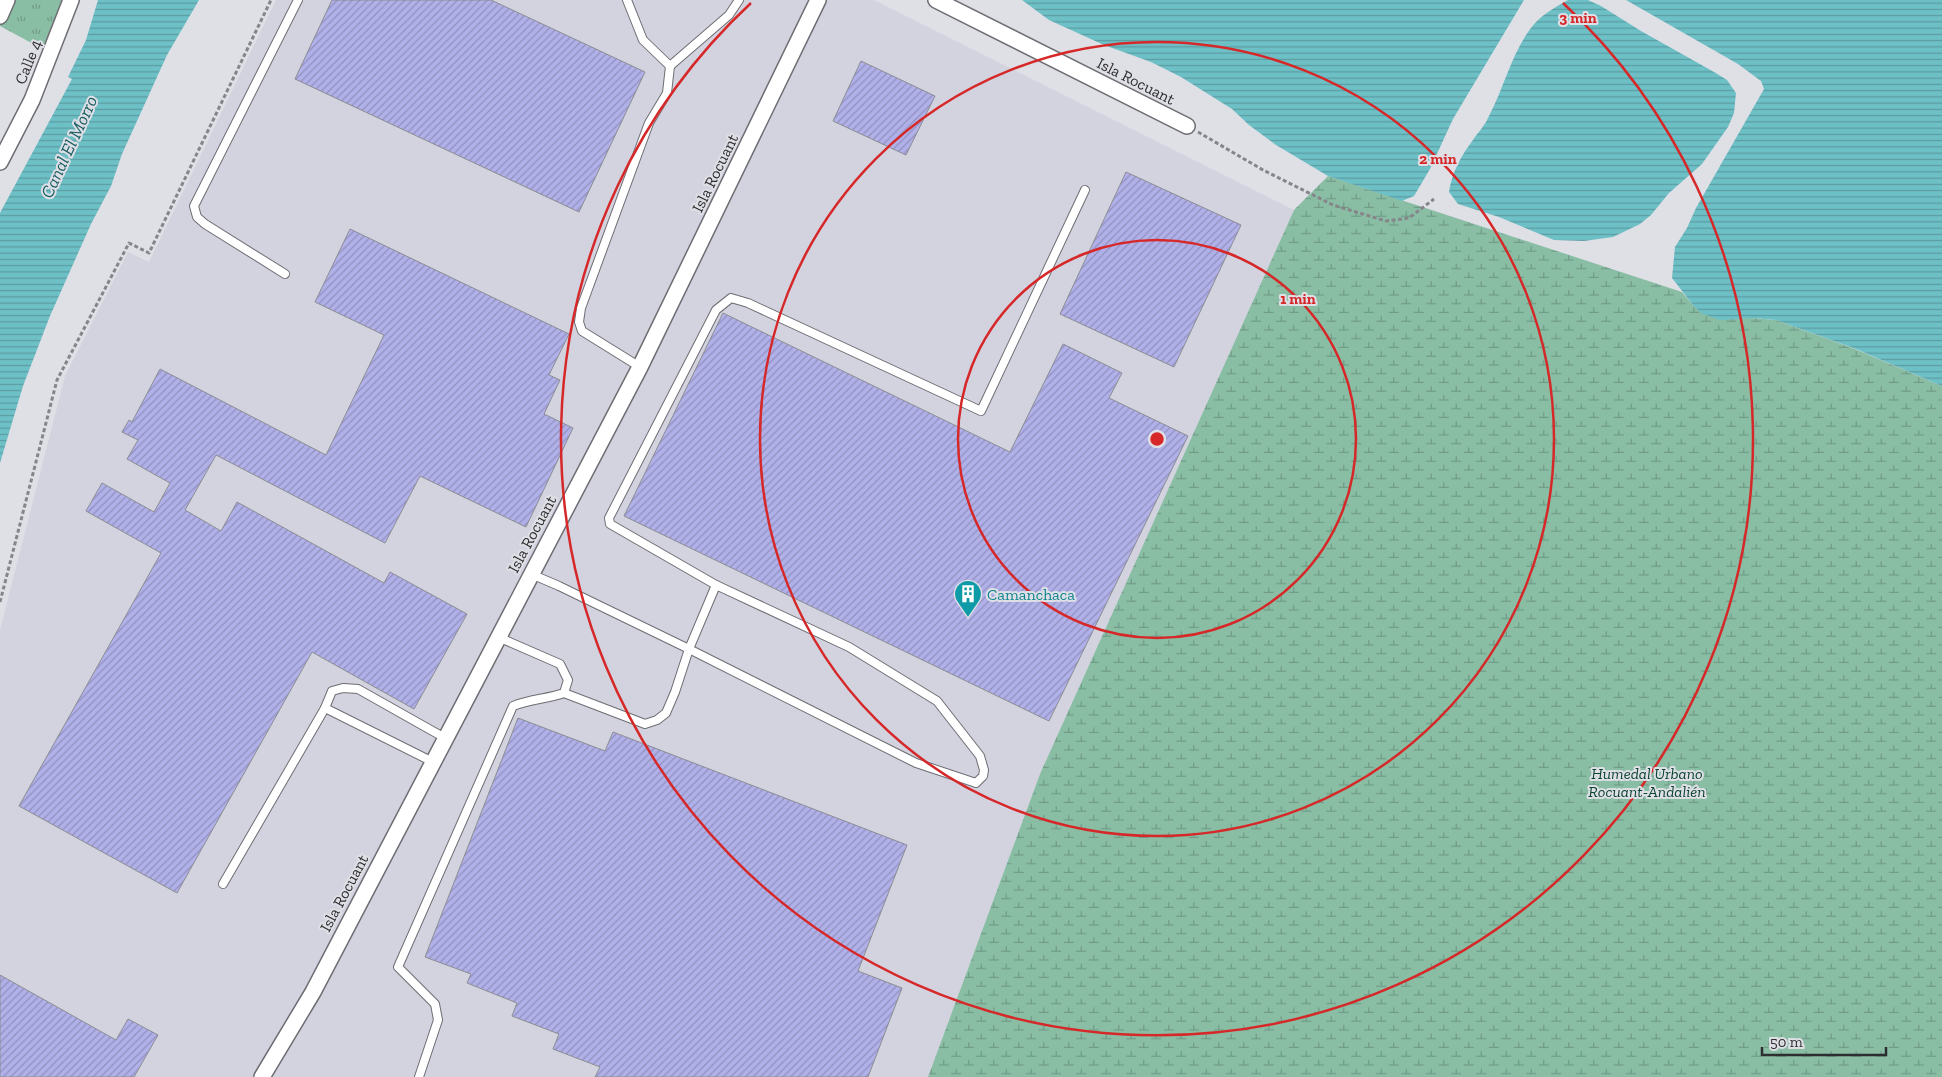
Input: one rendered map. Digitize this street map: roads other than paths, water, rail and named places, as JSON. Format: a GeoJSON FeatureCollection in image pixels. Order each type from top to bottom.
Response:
{"type":"FeatureCollection","features":[{"type":"Feature","properties":{"kind":"street"},"geometry":{"type":"LineString","coordinates":[[0,16],[7,0]]}},
{"type":"Feature","properties":{"kind":"street","name":"Calle 4"},"geometry":{"type":"LineString","coordinates":[[0,162],[32,100],[71,0]]}},
{"type":"Feature","properties":{"kind":"street","name":"Isla Rocuant"},"geometry":{"type":"LineString","coordinates":[[263,1076],[313,992],[640,367],[818,0]]}},
{"type":"Feature","properties":{"kind":"street","name":"Isla Rocuant"},"geometry":{"type":"LineString","coordinates":[[936,0],[1187,126]]}},
{"type":"Feature","properties":{"kind":"lane"},"geometry":{"type":"LineString","coordinates":[[285,274],[205,224],[197,217],[194,206],[298,0]]}},
{"type":"Feature","properties":{"kind":"lane"},"geometry":{"type":"LineString","coordinates":[[627,0],[643,40],[670,66]]}},
{"type":"Feature","properties":{"kind":"lane"},"geometry":{"type":"LineString","coordinates":[[640,367],[582,331],[579,322],[581,308],[649,122],[667,93],[670,66],[729,14],[739,0]]}},
{"type":"Feature","properties":{"kind":"lane"},"geometry":{"type":"LineString","coordinates":[[531,574],[689,649],[916,763],[960,779],[976,782],[983,776],[984,770],[980,756],[937,701],[849,647],[716,585],[614,527],[610,524],[609,518],[716,310],[731,298],[748,303],[981,411],[1085,190]]}},
{"type":"Feature","properties":{"kind":"lane"},"geometry":{"type":"LineString","coordinates":[[419,1077],[438,1020],[434,1004],[398,967],[513,706],[526,701],[550,698],[564,693],[645,724],[657,720],[666,713],[689,649],[716,585]]}},
{"type":"Feature","properties":{"kind":"lane"},"geometry":{"type":"LineString","coordinates":[[498,637],[560,664],[568,680],[564,693]]}},
{"type":"Feature","properties":{"kind":"lane"},"geometry":{"type":"LineString","coordinates":[[223,884],[325,708],[332,691],[343,688],[358,689],[445,738]]}},
{"type":"Feature","properties":{"kind":"lane"},"geometry":{"type":"LineString","coordinates":[[325,708],[433,762]]}},
{"type":"Feature","properties":{"kind":"water","name":"Canal El Morro"},"geometry":{"type":"Polygon","coordinates":[[[98,0],[199,0],[167,55],[122,154],[111,186],[91,224],[50,316],[23,386],[0,463],[0,213],[72,79],[68,77],[86,40],[98,0]]]}},
{"type":"Feature","properties":{"kind":"water"},"geometry":{"type":"Polygon","coordinates":[[[1022,0],[1524,0],[1453,119],[1430,169],[1414,196],[1402,201],[1328,176],[1276,145],[1249,125],[1232,109],[1181,77],[1151,62],[1104,45],[1049,20],[1022,0]]]}},
{"type":"Feature","properties":{"kind":"water"},"geometry":{"type":"Polygon","coordinates":[[[1568,0],[1588,0],[1601,6],[1727,80],[1736,93],[1734,113],[1728,127],[1702,164],[1669,193],[1651,215],[1640,224],[1613,237],[1584,241],[1554,240],[1499,217],[1458,204],[1449,192],[1458,164],[1494,107],[1521,43],[1536,22],[1555,7],[1568,0]]]}},
{"type":"Feature","properties":{"kind":"water"},"geometry":{"type":"Polygon","coordinates":[[[1626,0],[1942,0],[1942,386],[1856,349],[1776,320],[1753,318],[1720,320],[1701,313],[1693,305],[1672,278],[1675,247],[1764,89],[1761,81],[1738,64],[1626,0]]]}},
{"type":"Feature","properties":{"kind":"place","name":"Camanchaca"},"geometry":{"type":"Point","coordinates":[968,618]}},
{"type":"Feature","properties":{"kind":"park label","name":"Humedal Urbano Rocuant-Andalién"},"geometry":{"type":"Point","coordinates":[1647,782]}}]}
